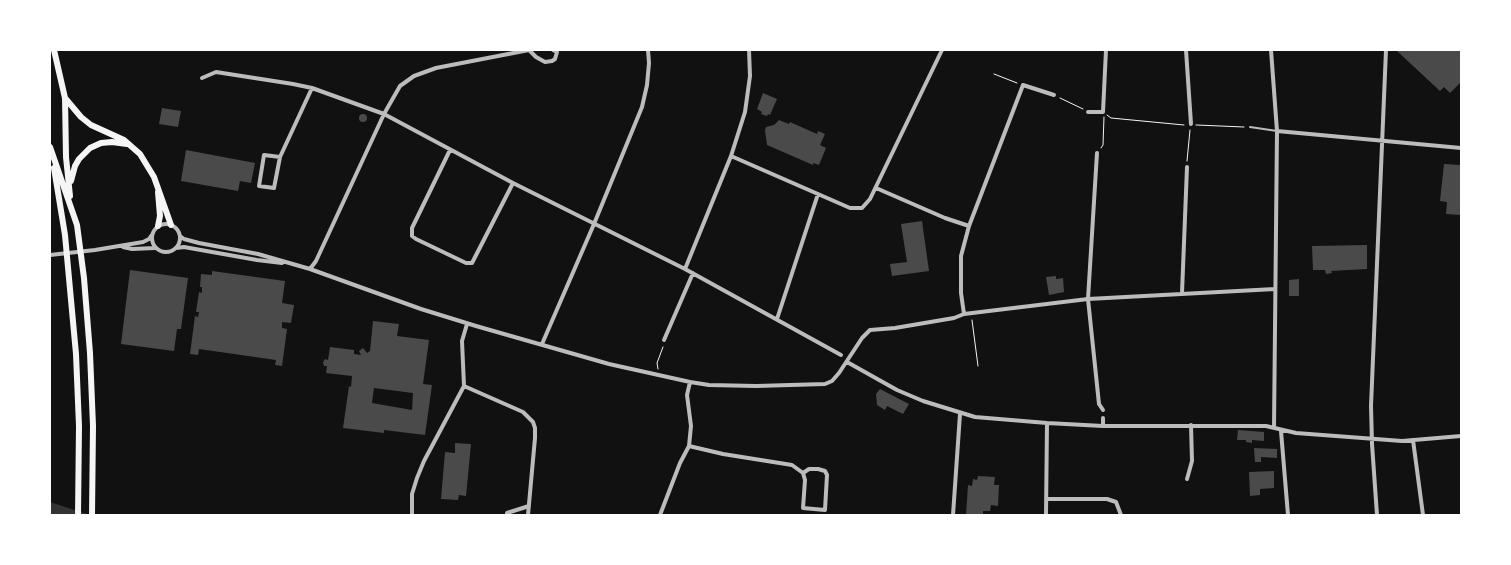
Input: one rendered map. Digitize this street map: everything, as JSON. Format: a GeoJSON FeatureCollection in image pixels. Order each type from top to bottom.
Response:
{"type":"FeatureCollection","features":[{"type":"Feature","properties":{"kind":"highway"},"geometry":{"type":"LineString","coordinates":[[54,50],[65,98],[66,157],[71,204]]}},
{"type":"Feature","properties":{"kind":"highway"},"geometry":{"type":"LineString","coordinates":[[65,98],[81,117],[134,147],[146,161],[171,225]]}},
{"type":"Feature","properties":{"kind":"highway"},"geometry":{"type":"LineString","coordinates":[[70,190],[75,166],[79,158],[90,148],[102,143],[112,142],[134,147]]}},
{"type":"Feature","properties":{"kind":"highway"},"geometry":{"type":"LineString","coordinates":[[50,147],[65,235],[70,280],[78,390],[78,515]]}},
{"type":"Feature","properties":{"kind":"highway"},"geometry":{"type":"LineString","coordinates":[[50,147],[71,204],[79,234],[92,390],[92,515]]}},
{"type":"Feature","properties":{"kind":"highway"},"geometry":{"type":"LineString","coordinates":[[50,169],[56,180]]}},
{"type":"Feature","properties":{"kind":"highway"},"geometry":{"type":"LineString","coordinates":[[157,186],[160,216],[158,226]]}},
{"type":"Feature","properties":{"kind":"street"},"geometry":{"type":"LineString","coordinates":[[310,269],[316,261],[384,114],[400,86],[414,76],[436,68],[529,50],[541,60],[548,62],[552,61],[556,56],[557,52],[553,50]]}},
{"type":"Feature","properties":{"kind":"street"},"geometry":{"type":"LineString","coordinates":[[542,344],[642,107],[647,84],[648,50]]}},
{"type":"Feature","properties":{"kind":"street"},"geometry":{"type":"LineString","coordinates":[[685,269],[731,156],[745,112],[750,76],[748,50]]}},
{"type":"Feature","properties":{"kind":"street"},"geometry":{"type":"LineString","coordinates":[[731,156],[850,208],[862,208],[876,188],[942,50]]}},
{"type":"Feature","properties":{"kind":"street"},"geometry":{"type":"LineString","coordinates":[[1088,112],[1103,112],[1106,50]]}},
{"type":"Feature","properties":{"kind":"street"},"geometry":{"type":"LineString","coordinates":[[1186,50],[1190,124]]}},
{"type":"Feature","properties":{"kind":"street"},"geometry":{"type":"LineString","coordinates":[[1270,50],[1277,131],[1274,427]]}},
{"type":"Feature","properties":{"kind":"street"},"geometry":{"type":"LineString","coordinates":[[1377,515],[1371,406],[1386,50]]}},
{"type":"Feature","properties":{"kind":"street"},"geometry":{"type":"LineString","coordinates":[[202,78],[216,72],[312,88],[384,114],[513,183],[685,269],[841,355]]}},
{"type":"Feature","properties":{"kind":"street"},"geometry":{"type":"LineString","coordinates":[[964,314],[961,293],[961,256],[969,226],[1022,85],[1054,95]]}},
{"type":"Feature","properties":{"kind":"street"},"geometry":{"type":"LineString","coordinates":[[280,157],[264,155],[259,186],[274,188],[280,157],[312,88]]}},
{"type":"Feature","properties":{"kind":"street"},"geometry":{"type":"LineString","coordinates":[[1277,131],[1461,148]]}},
{"type":"Feature","properties":{"kind":"street"},"geometry":{"type":"LineString","coordinates":[[450,150],[412,228],[412,236],[416,239],[466,263],[472,263],[513,183]]}},
{"type":"Feature","properties":{"kind":"street"},"geometry":{"type":"LineString","coordinates":[[1097,153],[1088,299],[1099,404],[1103,410]]}},
{"type":"Feature","properties":{"kind":"street"},"geometry":{"type":"LineString","coordinates":[[1182,293],[1187,167]]}},
{"type":"Feature","properties":{"kind":"street"},"geometry":{"type":"LineString","coordinates":[[876,188],[945,218],[969,226]]}},
{"type":"Feature","properties":{"kind":"street"},"geometry":{"type":"LineString","coordinates":[[777,319],[818,194]]}},
{"type":"Feature","properties":{"kind":"street"},"geometry":{"type":"LineString","coordinates":[[50,255],[143,242],[149,239],[158,226],[171,225],[176,228],[180,236],[180,242],[176,248]]}},
{"type":"Feature","properties":{"kind":"street"},"geometry":{"type":"LineString","coordinates":[[152,234],[153,243],[156,248]]}},
{"type":"Feature","properties":{"kind":"street"},"geometry":{"type":"LineString","coordinates":[[180,236],[199,243],[258,254],[310,269],[467,324],[609,364],[690,382],[726,386],[816,386],[832,381],[870,330],[954,318],[964,314],[1088,299],[1275,289]]}},
{"type":"Feature","properties":{"kind":"street"},"geometry":{"type":"LineString","coordinates":[[120,246],[132,249],[156,248],[165,252],[184,247],[291,264]]}},
{"type":"Feature","properties":{"kind":"street"},"geometry":{"type":"LineString","coordinates":[[664,340],[693,274]]}},
{"type":"Feature","properties":{"kind":"street"},"geometry":{"type":"LineString","coordinates":[[412,515],[412,494],[417,478],[424,461],[464,386],[462,342],[467,324]]}},
{"type":"Feature","properties":{"kind":"street"},"geometry":{"type":"LineString","coordinates":[[847,361],[897,390],[923,401],[960,414],[983,418],[1103,426],[1191,425],[1274,427],[1296,433],[1413,440],[1461,436]]}},
{"type":"Feature","properties":{"kind":"street"},"geometry":{"type":"LineString","coordinates":[[660,515],[680,463],[689,446],[691,426],[687,395],[690,382]]}},
{"type":"Feature","properties":{"kind":"street"},"geometry":{"type":"LineString","coordinates":[[464,386],[523,412],[535,428],[528,515]]}},
{"type":"Feature","properties":{"kind":"street"},"geometry":{"type":"LineString","coordinates":[[953,515],[960,414]]}},
{"type":"Feature","properties":{"kind":"street"},"geometry":{"type":"LineString","coordinates":[[1103,418],[1103,426]]}},
{"type":"Feature","properties":{"kind":"street"},"geometry":{"type":"LineString","coordinates":[[1046,515],[1047,423]]}},
{"type":"Feature","properties":{"kind":"street"},"geometry":{"type":"LineString","coordinates":[[1187,479],[1192,461],[1191,425]]}},
{"type":"Feature","properties":{"kind":"street"},"geometry":{"type":"LineString","coordinates":[[1281,430],[1288,515]]}},
{"type":"Feature","properties":{"kind":"street"},"geometry":{"type":"LineString","coordinates":[[1413,440],[1423,515]]}},
{"type":"Feature","properties":{"kind":"street"},"geometry":{"type":"LineString","coordinates":[[689,446],[723,454],[785,464],[799,469],[803,473],[805,480],[803,515]]}},
{"type":"Feature","properties":{"kind":"street"},"geometry":{"type":"LineString","coordinates":[[803,473],[809,469],[818,469],[825,471],[827,475],[825,510],[804,508]]}},
{"type":"Feature","properties":{"kind":"street"},"geometry":{"type":"LineString","coordinates":[[1046,499],[1107,499],[1116,502],[1121,515]]}},
{"type":"Feature","properties":{"kind":"street"},"geometry":{"type":"LineString","coordinates":[[507,515],[529,506]]}},
{"type":"Feature","properties":{"kind":"lane"},"geometry":{"type":"LineString","coordinates":[[1250,127],[1277,131]]}},
{"type":"Feature","properties":{"kind":"path"},"geometry":{"type":"LineString","coordinates":[[994,74],[1022,85]]}},
{"type":"Feature","properties":{"kind":"path"},"geometry":{"type":"LineString","coordinates":[[1054,95],[1088,112]]}},
{"type":"Feature","properties":{"kind":"path"},"geometry":{"type":"LineString","coordinates":[[1103,112],[1111,118],[1178,125],[1250,127]]}},
{"type":"Feature","properties":{"kind":"path"},"geometry":{"type":"LineString","coordinates":[[1097,153],[1103,145],[1103,112]]}},
{"type":"Feature","properties":{"kind":"path"},"geometry":{"type":"LineString","coordinates":[[1187,167],[1190,124]]}},
{"type":"Feature","properties":{"kind":"path"},"geometry":{"type":"LineString","coordinates":[[964,314],[972,320],[978,366]]}},
{"type":"Feature","properties":{"kind":"path"},"geometry":{"type":"LineString","coordinates":[[658,370],[657,363],[664,340]]}},
{"type":"Feature","properties":{"kind":"shaded area"},"geometry":{"type":"Polygon","coordinates":[[[50,502],[90,515],[50,515],[50,502]]]}},
{"type":"Feature","properties":{"kind":"building"},"geometry":{"type":"Polygon","coordinates":[[[1398,50],[1461,50],[1461,82],[1450,93],[1444,87],[1440,91],[1398,50]]]}},
{"type":"Feature","properties":{"kind":"building"},"geometry":{"type":"Polygon","coordinates":[[[763,93],[777,99],[770,115],[768,114],[767,116],[761,114],[762,112],[757,109],[763,93]]]}},
{"type":"Feature","properties":{"kind":"building"},"geometry":{"type":"Polygon","coordinates":[[[162,108],[181,111],[178,127],[159,124],[162,108]]]}},
{"type":"Feature","properties":{"kind":"building"},"geometry":{"type":"Polygon","coordinates":[[[363,114],[367,118],[363,122],[359,118],[363,114]]]}},
{"type":"Feature","properties":{"kind":"building"},"geometry":{"type":"Polygon","coordinates":[[[779,120],[789,124],[790,122],[817,134],[818,131],[825,134],[820,145],[826,148],[819,165],[813,163],[813,165],[767,145],[766,127],[774,125],[779,120]]]}},
{"type":"Feature","properties":{"kind":"building"},"geometry":{"type":"Polygon","coordinates":[[[186,150],[255,163],[251,183],[240,181],[238,191],[181,181],[186,150]]]}},
{"type":"Feature","properties":{"kind":"building"},"geometry":{"type":"Polygon","coordinates":[[[1444,164],[1461,165],[1461,215],[1446,214],[1447,202],[1440,201],[1444,164]]]}},
{"type":"Feature","properties":{"kind":"building"},"geometry":{"type":"Polygon","coordinates":[[[922,221],[929,271],[892,276],[890,264],[907,262],[901,224],[922,221]]]}},
{"type":"Feature","properties":{"kind":"building"},"geometry":{"type":"Polygon","coordinates":[[[1367,245],[1367,269],[1331,271],[1332,273],[1326,274],[1325,270],[1313,270],[1312,246],[1367,245]]]}},
{"type":"Feature","properties":{"kind":"building"},"geometry":{"type":"Polygon","coordinates":[[[130,270],[188,278],[181,329],[177,329],[174,351],[121,344],[130,270]]]}},
{"type":"Feature","properties":{"kind":"building"},"geometry":{"type":"Polygon","coordinates":[[[212,271],[285,281],[282,303],[294,305],[291,323],[282,322],[282,328],[287,329],[282,366],[275,365],[276,360],[199,349],[198,355],[190,354],[195,316],[198,317],[199,312],[196,312],[199,292],[202,293],[202,287],[200,287],[201,274],[212,275],[212,271]]]}},
{"type":"Feature","properties":{"kind":"building"},"geometry":{"type":"Polygon","coordinates":[[[1056,276],[1056,279],[1063,278],[1064,292],[1049,295],[1046,277],[1056,276]]]}},
{"type":"Feature","properties":{"kind":"building"},"geometry":{"type":"Polygon","coordinates":[[[1299,279],[1299,296],[1289,296],[1289,280],[1299,279]]]}},
{"type":"Feature","properties":{"kind":"building"},"geometry":{"type":"Polygon","coordinates":[[[373,321],[399,324],[397,336],[429,340],[423,384],[432,385],[425,435],[343,428],[352,376],[326,373],[327,366],[324,366],[323,362],[325,359],[328,360],[330,347],[354,350],[354,354],[361,355],[359,351],[363,348],[367,353],[370,351],[373,321]],[[374,388],[372,403],[412,410],[413,393],[374,388]]]}},
{"type":"Feature","properties":{"kind":"building"},"geometry":{"type":"Polygon","coordinates":[[[880,389],[909,404],[903,414],[887,406],[885,410],[877,405],[876,394],[880,389]]]}},
{"type":"Feature","properties":{"kind":"building"},"geometry":{"type":"Polygon","coordinates":[[[1238,430],[1264,432],[1264,441],[1252,440],[1252,443],[1246,442],[1246,440],[1237,440],[1238,430]]]}},
{"type":"Feature","properties":{"kind":"building"},"geometry":{"type":"Polygon","coordinates":[[[455,443],[471,444],[466,496],[459,495],[458,500],[441,499],[445,452],[455,453],[455,443]]]}},
{"type":"Feature","properties":{"kind":"building"},"geometry":{"type":"Polygon","coordinates":[[[1254,448],[1277,449],[1277,458],[1261,457],[1261,462],[1255,462],[1254,448]]]}},
{"type":"Feature","properties":{"kind":"building"},"geometry":{"type":"Polygon","coordinates":[[[1274,471],[1274,488],[1260,489],[1260,495],[1250,496],[1249,472],[1274,471]]]}},
{"type":"Feature","properties":{"kind":"building"},"geometry":{"type":"Polygon","coordinates":[[[978,476],[995,477],[994,485],[999,485],[998,506],[991,505],[990,511],[983,511],[983,515],[966,515],[968,485],[972,486],[973,479],[977,480],[978,476]]]}}]}
